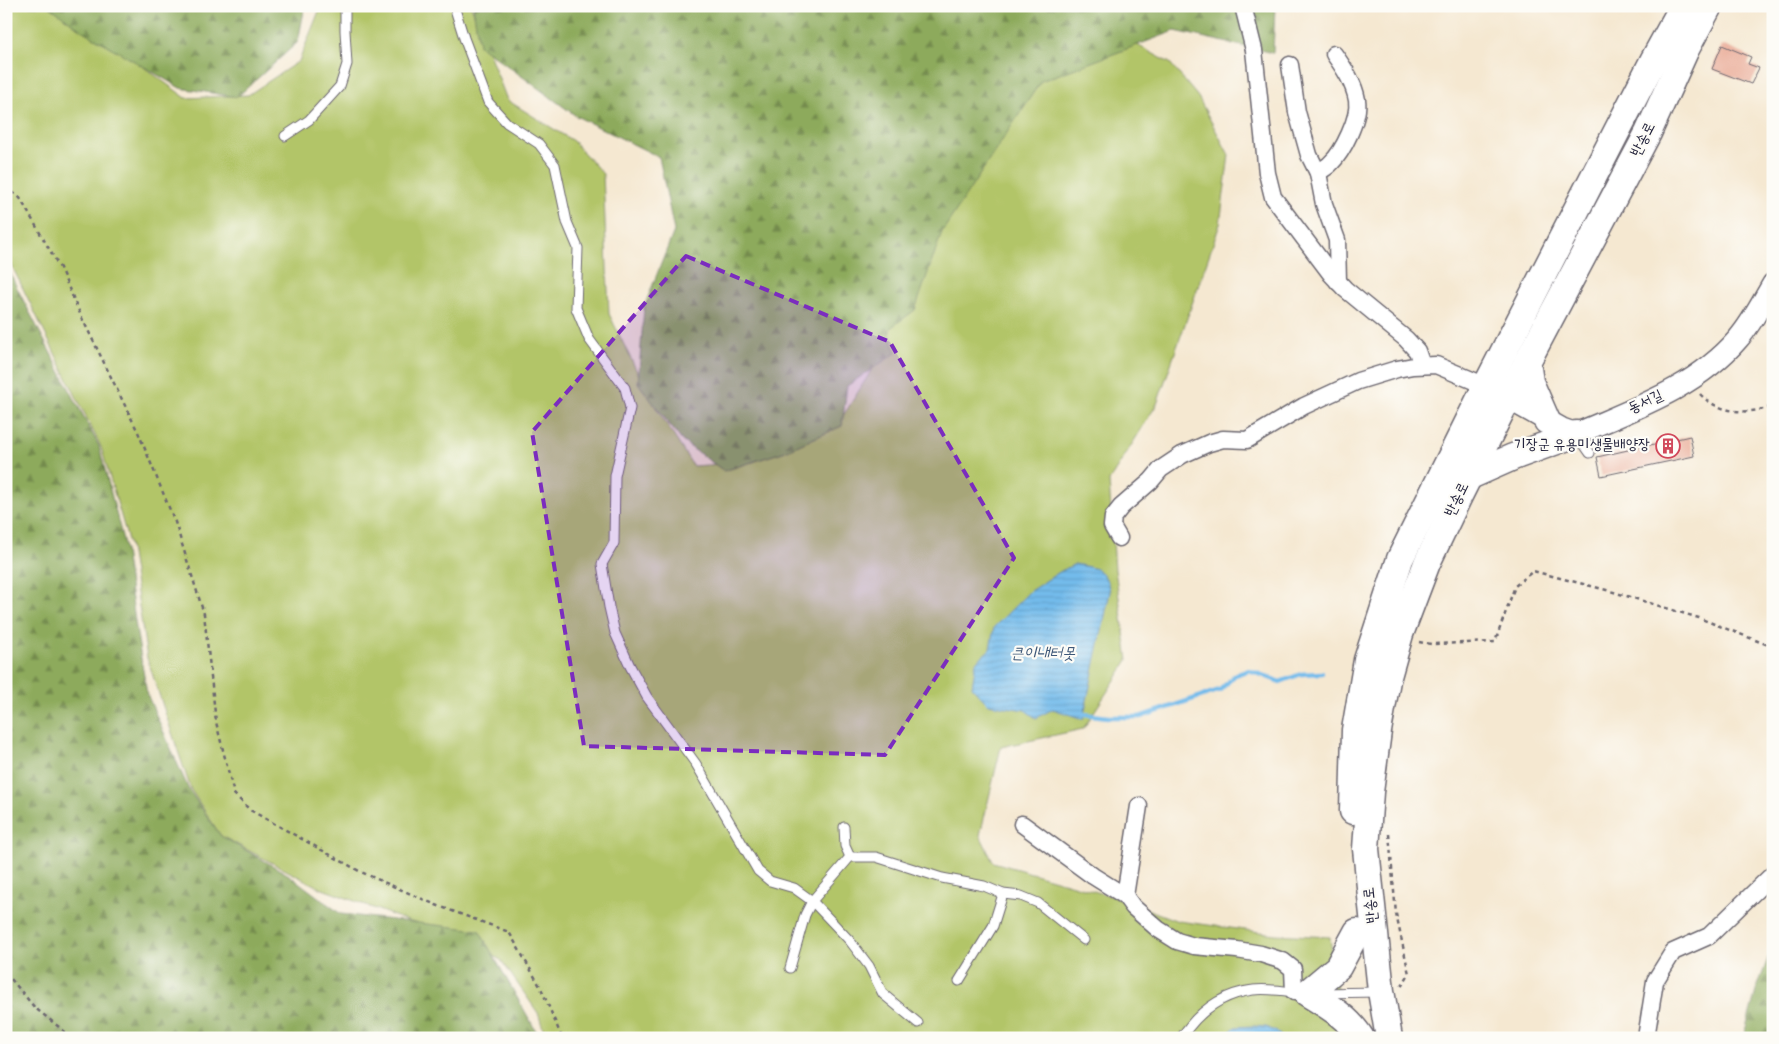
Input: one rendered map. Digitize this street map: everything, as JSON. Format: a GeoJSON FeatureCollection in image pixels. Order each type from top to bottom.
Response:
{"type":"FeatureCollection","features":[{"type":"Feature","properties":{"kind":"main road","name":"반송로"},"geometry":{"type":"LineString","coordinates":[[1372,1038],[1373,992],[1366,850],[1370,792],[1387,680],[1400,634],[1427,563],[1470,476],[1497,392],[1654,59],[1683,6]]}},
{"type":"Feature","properties":{"kind":"main road","name":"반송로"},"geometry":{"type":"LineString","coordinates":[[1389,1038],[1373,992],[1357,932],[1352,854],[1355,730],[1367,660],[1400,559],[1454,453],[1497,392],[1527,362],[1648,133],[1686,50],[1709,6]]}},
{"type":"Feature","properties":{"kind":"main road"},"geometry":{"type":"LineString","coordinates":[[1527,362],[1530,382],[1547,421]]}},
{"type":"Feature","properties":{"kind":"main road"},"geometry":{"type":"LineString","coordinates":[[1470,476],[1513,457],[1583,443]]}},
{"type":"Feature","properties":{"kind":"main road"},"geometry":{"type":"LineString","coordinates":[[1453,509],[1449,504],[1448,494],[1466,456],[1459,451],[1454,453]]}},
{"type":"Feature","properties":{"kind":"main road"},"geometry":{"type":"LineString","coordinates":[[1357,932],[1338,967],[1301,993],[1343,1016],[1361,1038]]}},
{"type":"Feature","properties":{"kind":"street"},"geometry":{"type":"LineString","coordinates":[[1244,6],[1254,50],[1266,164],[1274,197],[1344,289],[1406,339],[1417,351],[1422,365]]}},
{"type":"Feature","properties":{"kind":"street"},"geometry":{"type":"LineString","coordinates":[[1318,173],[1331,163],[1350,133],[1356,118],[1357,101],[1351,82],[1334,54]]}},
{"type":"Feature","properties":{"kind":"street"},"geometry":{"type":"LineString","coordinates":[[1290,65],[1297,112],[1309,155],[1318,173],[1324,204],[1337,240],[1338,282]]}},
{"type":"Feature","properties":{"kind":"street","name":"동서길"},"geometry":{"type":"LineString","coordinates":[[1583,443],[1707,368],[1738,340],[1757,313],[1773,284]]}},
{"type":"Feature","properties":{"kind":"street"},"geometry":{"type":"LineString","coordinates":[[1119,538],[1112,526],[1113,517],[1161,469],[1182,455],[1223,439],[1247,440],[1304,406],[1335,391],[1358,381],[1397,369],[1436,365],[1497,392],[1583,443]]}},
{"type":"Feature","properties":{"kind":"street"},"geometry":{"type":"LineString","coordinates":[[1125,896],[1139,806]]}},
{"type":"Feature","properties":{"kind":"street"},"geometry":{"type":"LineString","coordinates":[[1022,824],[1093,876],[1125,896],[1133,907],[1158,929],[1177,941],[1194,946],[1262,954],[1283,961],[1293,969],[1301,993]]}},
{"type":"Feature","properties":{"kind":"street"},"geometry":{"type":"LineString","coordinates":[[1646,1038],[1655,981],[1673,952],[1709,936],[1773,874]]}},
{"type":"Feature","properties":{"kind":"lane"},"geometry":{"type":"LineString","coordinates":[[285,136],[309,120],[340,86],[347,64],[344,30],[345,6]]}},
{"type":"Feature","properties":{"kind":"lane"},"geometry":{"type":"LineString","coordinates":[[454,6],[488,102],[507,123],[539,144],[555,164],[567,222],[578,248],[576,308],[589,339],[625,388],[630,408],[615,476],[614,543],[602,564],[608,607],[615,633],[630,666],[647,697],[696,764],[758,871],[770,881],[794,888],[812,902],[850,941],[869,966],[883,994],[918,1024]]}},
{"type":"Feature","properties":{"kind":"lane"},"geometry":{"type":"LineString","coordinates":[[844,827],[845,846],[850,857]]}},
{"type":"Feature","properties":{"kind":"lane"},"geometry":{"type":"LineString","coordinates":[[790,968],[805,915],[812,902],[850,857],[876,857],[942,878],[984,886],[1003,894],[1021,896],[1038,903],[1084,940]]}},
{"type":"Feature","properties":{"kind":"lane"},"geometry":{"type":"LineString","coordinates":[[959,981],[993,926],[1003,894]]}},
{"type":"Feature","properties":{"kind":"lane"},"geometry":{"type":"LineString","coordinates":[[1181,1038],[1208,1007],[1230,995],[1254,989],[1301,993],[1373,992]]}},
{"type":"Feature","properties":{"kind":"path"},"geometry":{"type":"LineString","coordinates":[[6,187],[20,198],[60,268],[82,318],[138,432],[175,522],[204,614],[216,722],[234,794],[250,810],[361,872],[436,905],[509,932],[541,988],[562,1038]]}},
{"type":"Feature","properties":{"kind":"path"},"geometry":{"type":"LineString","coordinates":[[1687,381],[1705,399],[1722,408],[1741,413],[1758,412],[1773,406]]}},
{"type":"Feature","properties":{"kind":"path"},"geometry":{"type":"LineString","coordinates":[[1415,642],[1431,644],[1494,642],[1515,586],[1533,571],[1610,591],[1699,618],[1773,647]]}},
{"type":"Feature","properties":{"kind":"path"},"geometry":{"type":"LineString","coordinates":[[1373,992],[1400,989],[1409,974],[1396,914],[1389,830]]}},
{"type":"Feature","properties":{"kind":"path"},"geometry":{"type":"LineString","coordinates":[[6,973],[35,1008],[73,1038]]}},
{"type":"Feature","properties":{"kind":"highlighted area"},"geometry":{"type":"Polygon","coordinates":[[[686,256],[890,342],[1014,558],[885,755],[584,746],[532,432],[686,256]]]}},
{"type":"Feature","properties":{"kind":"green space"},"geometry":{"type":"Polygon","coordinates":[[[6,6],[64,6],[67,11],[186,98],[248,95],[299,61],[321,6],[471,6],[507,100],[573,141],[603,174],[609,314],[651,400],[693,466],[753,462],[835,429],[882,353],[926,228],[1039,63],[1101,25],[1170,63],[1198,97],[1229,155],[1220,224],[1157,404],[1109,481],[1115,570],[1128,660],[1083,729],[1001,747],[980,835],[993,862],[1118,898],[1178,921],[1275,934],[1330,937],[1343,1038],[546,1038],[538,1013],[501,960],[474,946],[320,888],[221,836],[191,790],[147,658],[130,547],[101,447],[6,254],[6,6]]]}},
{"type":"Feature","properties":{"kind":"green space"},"geometry":{"type":"Polygon","coordinates":[[[49,6],[305,6],[298,42],[237,97],[180,88],[81,30],[49,6]]]}},
{"type":"Feature","properties":{"kind":"green space"},"geometry":{"type":"Polygon","coordinates":[[[473,6],[1275,6],[1273,53],[1175,31],[1041,81],[942,232],[915,310],[889,329],[896,353],[847,386],[842,426],[783,452],[724,471],[682,441],[638,383],[644,307],[674,231],[659,157],[576,116],[479,45],[473,6]]]}},
{"type":"Feature","properties":{"kind":"green space"},"geometry":{"type":"Polygon","coordinates":[[[6,264],[99,446],[124,544],[147,694],[189,790],[221,836],[289,875],[341,914],[479,930],[540,1038],[6,1038],[6,264]]]}},
{"type":"Feature","properties":{"kind":"green space"},"geometry":{"type":"Polygon","coordinates":[[[1773,945],[1773,1038],[1743,1038],[1756,991],[1773,945]]]}},
{"type":"Feature","properties":{"kind":"water","name":"큰이내터못"},"geometry":{"type":"Polygon","coordinates":[[[1075,564],[1094,568],[1103,573],[1110,592],[1083,719],[1053,709],[1036,718],[1025,710],[988,704],[972,687],[976,662],[990,649],[994,627],[1030,591],[1075,564]]]}},
{"type":"Feature","properties":{"kind":"water"},"geometry":{"type":"Polygon","coordinates":[[[1235,1027],[1266,1027],[1279,1033],[1281,1038],[1223,1038],[1235,1027]]]}},
{"type":"Feature","properties":{"kind":"building"},"geometry":{"type":"Polygon","coordinates":[[[1722,45],[1751,57],[1748,64],[1759,68],[1751,84],[1712,69],[1722,45]]]}},
{"type":"Feature","properties":{"kind":"building","name":"기장군 유용미생물배양장"},"geometry":{"type":"Polygon","coordinates":[[[1690,436],[1694,456],[1601,476],[1597,457],[1690,436]]]}},
{"type":"Feature","properties":{"kind":"waterway"},"geometry":{"type":"LineString","coordinates":[[1084,714],[1108,717],[1140,717],[1220,690],[1235,675],[1249,670],[1280,682],[1301,674],[1322,673]]}},
{"type":"Feature","properties":{"kind":"place","name":"기장군 유용미생물배양장"},"geometry":{"type":"Point","coordinates":[1668,446]}}]}
